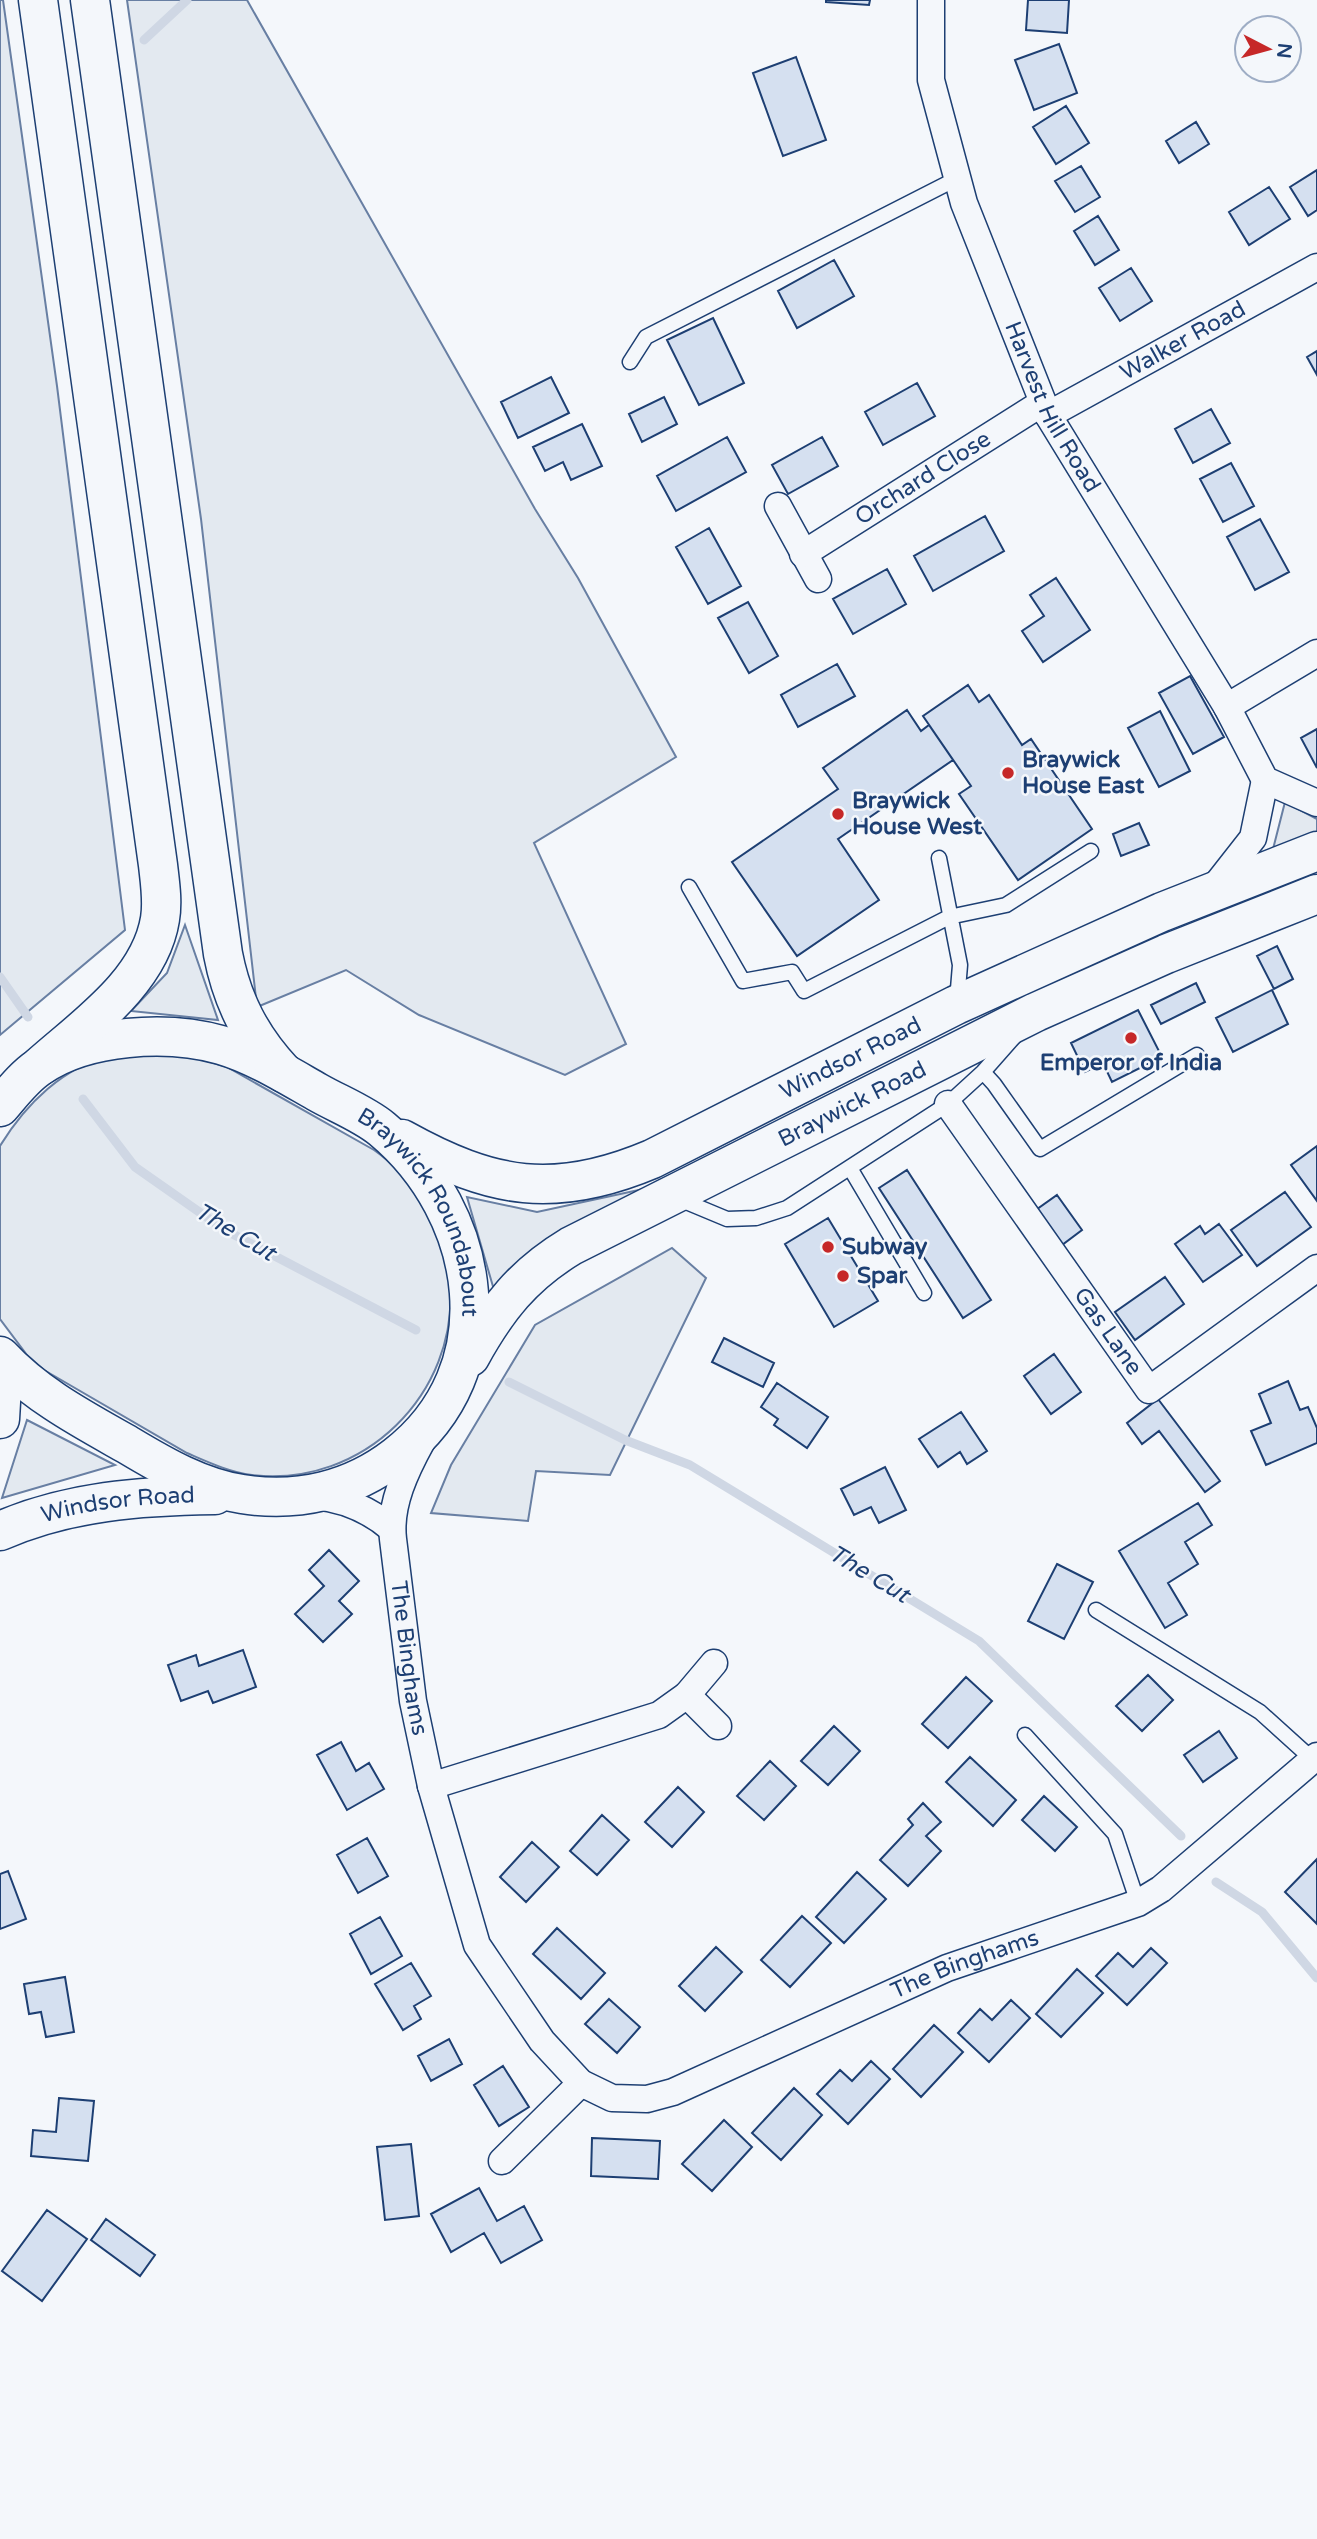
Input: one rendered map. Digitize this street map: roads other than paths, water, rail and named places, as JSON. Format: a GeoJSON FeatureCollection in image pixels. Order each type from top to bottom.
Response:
{"type":"FeatureCollection","features":[{"type":"Feature","properties":{"kind":"main road"},"geometry":{"type":"LineString","coordinates":[[0,1100],[108,1004],[133,978],[149,953],[155,937],[161,902],[38,0]]}},
{"type":"Feature","properties":{"kind":"main road"},"geometry":{"type":"LineString","coordinates":[[90,0],[223,954],[231,989],[246,1025],[262,1050],[284,1073]]}},
{"type":"Feature","properties":{"kind":"main road","name":"Windsor Road"},"geometry":{"type":"LineString","coordinates":[[379,1126],[445,1162],[503,1181],[549,1185],[600,1178],[652,1159],[957,1005],[1162,912],[1317,851]]}},
{"type":"Feature","properties":{"kind":"main road","name":"Braywick Road"},"geometry":{"type":"LineString","coordinates":[[444,1404],[494,1317],[519,1285],[571,1245],[1036,1012],[1166,954],[1317,894]]}},
{"type":"Feature","properties":{"kind":"main road","name":"Braywick Roundabout"},"geometry":{"type":"LineString","coordinates":[[0,1107],[35,1070],[63,1055],[106,1042],[173,1036],[201,1039],[228,1047],[284,1073],[379,1126],[395,1140],[424,1175],[454,1225],[464,1253],[470,1306],[467,1334],[444,1404],[424,1431],[385,1464],[359,1480],[333,1490],[303,1495],[273,1497],[215,1488],[155,1461],[52,1401],[0,1356]]}},
{"type":"Feature","properties":{"kind":"main road"},"geometry":{"type":"LineString","coordinates":[[0,1367],[0,1419]]}},
{"type":"Feature","properties":{"kind":"main road","name":"Windsor Road"},"geometry":{"type":"LineString","coordinates":[[0,1531],[64,1508],[101,1502],[179,1495],[242,1494]]}},
{"type":"Feature","properties":{"kind":"street","name":"Harvest Hill Road"},"geometry":{"type":"LineString","coordinates":[[931,0],[932,80],[964,203],[1045,409],[1227,707],[1265,780]]}},
{"type":"Feature","properties":{"kind":"street","name":"Walker Road"},"geometry":{"type":"LineString","coordinates":[[1045,409],[1317,267]]}},
{"type":"Feature","properties":{"kind":"street","name":"Orchard Close"},"geometry":{"type":"LineString","coordinates":[[803,554],[1045,409]]}},
{"type":"Feature","properties":{"kind":"street"},"geometry":{"type":"LineString","coordinates":[[778,506],[818,579]]}},
{"type":"Feature","properties":{"kind":"street"},"geometry":{"type":"LineString","coordinates":[[1227,707],[1317,653]]}},
{"type":"Feature","properties":{"kind":"street"},"geometry":{"type":"LineString","coordinates":[[1210,894],[1254,838],[1265,780],[1317,803]]}},
{"type":"Feature","properties":{"kind":"street","name":"Gas Lane"},"geometry":{"type":"LineString","coordinates":[[948,1104],[1149,1390],[1317,1268]]}},
{"type":"Feature","properties":{"kind":"street","name":"The Binghams"},"geometry":{"type":"LineString","coordinates":[[444,1404],[405,1475],[392,1529],[407,1670],[431,1786],[477,1945],[542,2041],[581,2083],[612,2098],[647,2099],[674,2092],[947,1968],[1138,1903],[1161,1889],[1315,1758]]}},
{"type":"Feature","properties":{"kind":"street"},"geometry":{"type":"LineString","coordinates":[[303,1495],[353,1504],[369,1511],[392,1529]]}},
{"type":"Feature","properties":{"kind":"street"},"geometry":{"type":"LineString","coordinates":[[431,1786],[659,1715],[687,1695],[714,1663]]}},
{"type":"Feature","properties":{"kind":"street"},"geometry":{"type":"LineString","coordinates":[[687,1695],[719,1726]]}},
{"type":"Feature","properties":{"kind":"street"},"geometry":{"type":"LineString","coordinates":[[502,2161],[581,2083]]}},
{"type":"Feature","properties":{"kind":"lane"},"geometry":{"type":"LineString","coordinates":[[630,362],[646,337],[958,178]]}},
{"type":"Feature","properties":{"kind":"lane"},"geometry":{"type":"LineString","coordinates":[[690,887],[743,981],[792,972],[804,991],[949,917],[1006,905],[1091,851]]}},
{"type":"Feature","properties":{"kind":"lane"},"geometry":{"type":"LineString","coordinates":[[939,858],[960,965],[957,1005]]}},
{"type":"Feature","properties":{"kind":"lane"},"geometry":{"type":"LineString","coordinates":[[664,1197],[693,1203],[727,1219],[756,1218],[787,1208],[948,1104],[982,1072],[1036,1012]]}},
{"type":"Feature","properties":{"kind":"lane"},"geometry":{"type":"LineString","coordinates":[[982,1072],[994,1084],[1040,1149],[1197,1055]]}},
{"type":"Feature","properties":{"kind":"lane"},"geometry":{"type":"LineString","coordinates":[[850,1168],[924,1293]]}},
{"type":"Feature","properties":{"kind":"lane"},"geometry":{"type":"LineString","coordinates":[[1096,1611],[1260,1712],[1315,1758]]}},
{"type":"Feature","properties":{"kind":"lane"},"geometry":{"type":"LineString","coordinates":[[1026,1735],[1115,1834],[1138,1903]]}},
{"type":"Feature","properties":{"kind":"waterway"},"geometry":{"type":"LineString","coordinates":[[144,40],[187,0]]}},
{"type":"Feature","properties":{"kind":"waterway","name":"The Cut"},"geometry":{"type":"LineString","coordinates":[[0,977],[28,1017]]}},
{"type":"Feature","properties":{"kind":"waterway","name":"The Cut"},"geometry":{"type":"LineString","coordinates":[[83,1099],[135,1167],[225,1230],[416,1330]]}},
{"type":"Feature","properties":{"kind":"waterway","name":"The Cut"},"geometry":{"type":"LineString","coordinates":[[509,1382],[625,1440],[690,1465],[979,1641],[1181,1836]]}},
{"type":"Feature","properties":{"kind":"waterway","name":"The Cut"},"geometry":{"type":"LineString","coordinates":[[1216,1882],[1262,1912],[1317,1978]]}},
{"type":"Feature","properties":{"kind":"place","name":"Braywick House East"},"geometry":{"type":"Point","coordinates":[1008,773]}},
{"type":"Feature","properties":{"kind":"place","name":"Braywick House West"},"geometry":{"type":"Point","coordinates":[838,814]}},
{"type":"Feature","properties":{"kind":"place","name":"Emperor of India"},"geometry":{"type":"Point","coordinates":[1131,1038]}},
{"type":"Feature","properties":{"kind":"place","name":"Subway"},"geometry":{"type":"Point","coordinates":[828,1247]}},
{"type":"Feature","properties":{"kind":"place","name":"Spar"},"geometry":{"type":"Point","coordinates":[843,1276]}}]}
